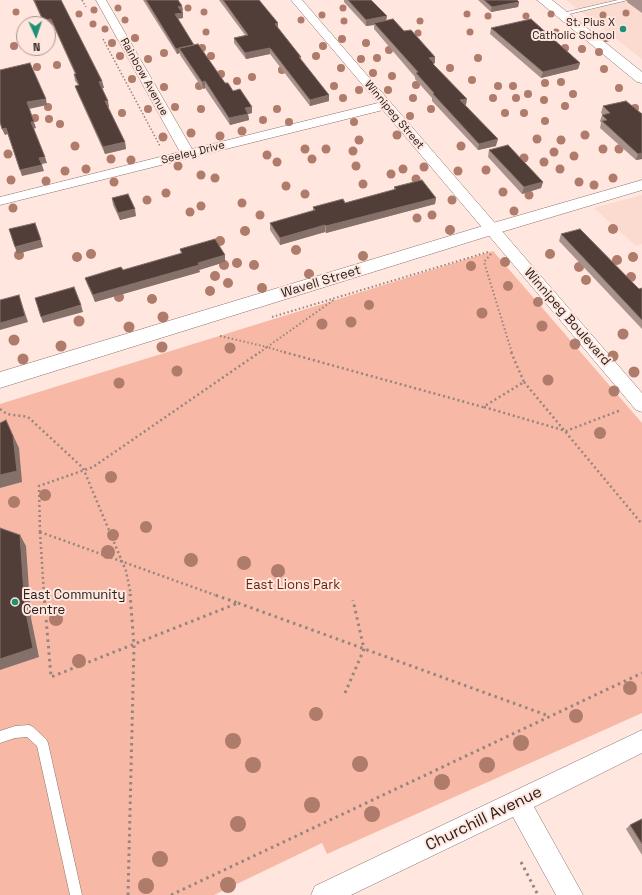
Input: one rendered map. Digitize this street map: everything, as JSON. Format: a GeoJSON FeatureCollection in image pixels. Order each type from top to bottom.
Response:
{"type":"FeatureCollection","features":[{"type":"Feature","properties":{"kind":"street","name":"Rainbow Avenue"},"geometry":{"type":"LineString","coordinates":[[101,0],[188,154]]}},
{"type":"Feature","properties":{"kind":"street","name":"Winnipeg Street"},"geometry":{"type":"LineString","coordinates":[[296,0],[492,229]]}},
{"type":"Feature","properties":{"kind":"street"},"geometry":{"type":"LineString","coordinates":[[544,0],[642,79]]}},
{"type":"Feature","properties":{"kind":"street","name":"Seeley Drive"},"geometry":{"type":"LineString","coordinates":[[0,201],[386,105]]}},
{"type":"Feature","properties":{"kind":"street","name":"Wavell Street"},"geometry":{"type":"LineString","coordinates":[[0,380],[492,229],[642,185]]}},
{"type":"Feature","properties":{"kind":"street","name":"Winnipeg Boulevard"},"geometry":{"type":"LineString","coordinates":[[492,229],[641,404]]}},
{"type":"Feature","properties":{"kind":"street","name":"Churchill Avenue"},"geometry":{"type":"LineString","coordinates":[[324,895],[642,741]]}},
{"type":"Feature","properties":{"kind":"street"},"geometry":{"type":"LineString","coordinates":[[518,802],[570,895]]}},
{"type":"Feature","properties":{"kind":"lane"},"geometry":{"type":"LineString","coordinates":[[561,14],[625,0]]}},
{"type":"Feature","properties":{"kind":"lane"},"geometry":{"type":"LineString","coordinates":[[0,737],[15,732],[29,731],[42,743],[76,895]]}},
{"type":"Feature","properties":{"kind":"path"},"geometry":{"type":"LineString","coordinates":[[82,0],[86,7]]}},
{"type":"Feature","properties":{"kind":"path"},"geometry":{"type":"LineString","coordinates":[[100,35],[160,146]]}},
{"type":"Feature","properties":{"kind":"path"},"geometry":{"type":"LineString","coordinates":[[270,318],[493,251],[484,262],[510,346],[524,382],[642,524]]}},
{"type":"Feature","properties":{"kind":"path"},"geometry":{"type":"LineString","coordinates":[[238,603],[50,677],[41,565],[39,486],[93,468],[337,297]]}},
{"type":"Feature","properties":{"kind":"path"},"geometry":{"type":"LineString","coordinates":[[225,331],[219,335],[267,347],[566,431],[641,404]]}},
{"type":"Feature","properties":{"kind":"path"},"geometry":{"type":"LineString","coordinates":[[483,407],[524,382]]}},
{"type":"Feature","properties":{"kind":"path"},"geometry":{"type":"LineString","coordinates":[[0,410],[7,414],[28,417],[84,470],[126,571],[131,597],[134,645],[128,895]]}},
{"type":"Feature","properties":{"kind":"path"},"geometry":{"type":"LineString","coordinates":[[40,532],[549,716]]}},
{"type":"Feature","properties":{"kind":"path"},"geometry":{"type":"LineString","coordinates":[[345,693],[364,649],[353,600]]}},
{"type":"Feature","properties":{"kind":"path"},"geometry":{"type":"LineString","coordinates":[[170,895],[642,673]]}},
{"type":"Feature","properties":{"kind":"path"},"geometry":{"type":"LineString","coordinates":[[521,862],[538,895]]}},
{"type":"Feature","properties":{"kind":"shaded area","name":"St. Pius X Catholic School"},"geometry":{"type":"Polygon","coordinates":[[[566,0],[642,0],[642,59],[566,0]]]}},
{"type":"Feature","properties":{"kind":"shaded area"},"geometry":{"type":"Polygon","coordinates":[[[642,195],[642,244],[636,246],[594,208],[642,195]]]}},
{"type":"Feature","properties":{"kind":"green space","name":"East Lions Park"},"geometry":{"type":"Polygon","coordinates":[[[493,251],[642,423],[642,713],[327,854],[322,843],[214,895],[0,895],[0,404],[493,251]]]}},
{"type":"Feature","properties":{"kind":"building"},"geometry":{"type":"Polygon","coordinates":[[[34,0],[61,0],[102,81],[99,82],[108,101],[105,101],[125,142],[103,147],[75,86],[79,85],[74,74],[76,74],[56,30],[56,16],[41,16],[34,0]]]}},
{"type":"Feature","properties":{"kind":"building"},"geometry":{"type":"Polygon","coordinates":[[[146,0],[178,0],[182,6],[178,7],[183,13],[175,14],[194,45],[176,49],[146,0]]]}},
{"type":"Feature","properties":{"kind":"building"},"geometry":{"type":"Polygon","coordinates":[[[223,0],[259,0],[278,23],[275,24],[329,95],[310,100],[270,48],[245,53],[234,38],[248,35],[223,0]]]}},
{"type":"Feature","properties":{"kind":"building"},"geometry":{"type":"Polygon","coordinates":[[[348,0],[371,0],[387,16],[366,20],[348,0]]]}},
{"type":"Feature","properties":{"kind":"building"},"geometry":{"type":"Polygon","coordinates":[[[484,0],[517,0],[519,2],[492,7],[484,0]]]}},
{"type":"Feature","properties":{"kind":"building"},"geometry":{"type":"Polygon","coordinates":[[[393,19],[404,31],[411,30],[435,57],[429,58],[467,99],[460,100],[498,139],[479,144],[433,94],[434,93],[416,73],[418,72],[374,23],[393,19]]]}},
{"type":"Feature","properties":{"kind":"building"},"geometry":{"type":"Polygon","coordinates":[[[531,19],[580,63],[543,72],[491,28],[531,19]]]}},
{"type":"Feature","properties":{"kind":"building"},"geometry":{"type":"Polygon","coordinates":[[[198,44],[225,83],[228,83],[233,91],[240,89],[252,107],[245,108],[248,114],[229,118],[205,81],[202,82],[179,48],[198,44]]]}},
{"type":"Feature","properties":{"kind":"building"},"geometry":{"type":"Polygon","coordinates":[[[30,63],[46,99],[27,102],[34,122],[31,122],[45,157],[39,158],[42,165],[20,170],[6,128],[2,129],[0,122],[0,70],[30,63]]]}},
{"type":"Feature","properties":{"kind":"building"},"geometry":{"type":"Polygon","coordinates":[[[626,101],[642,114],[642,153],[638,154],[602,121],[607,120],[602,115],[610,113],[603,106],[626,101]]]}},
{"type":"Feature","properties":{"kind":"building"},"geometry":{"type":"Polygon","coordinates":[[[508,145],[543,182],[524,187],[489,150],[508,145]]]}},
{"type":"Feature","properties":{"kind":"building"},"geometry":{"type":"Polygon","coordinates":[[[422,180],[436,198],[326,226],[325,225],[280,238],[270,223],[315,210],[313,207],[343,199],[345,203],[396,189],[394,187],[422,180]]]}},
{"type":"Feature","properties":{"kind":"building"},"geometry":{"type":"Polygon","coordinates":[[[128,194],[135,209],[118,213],[112,198],[128,194]]]}},
{"type":"Feature","properties":{"kind":"building"},"geometry":{"type":"Polygon","coordinates":[[[35,223],[41,240],[15,247],[9,229],[35,223]]]}},
{"type":"Feature","properties":{"kind":"building"},"geometry":{"type":"Polygon","coordinates":[[[580,229],[639,289],[642,288],[642,320],[561,234],[580,229]]]}},
{"type":"Feature","properties":{"kind":"building"},"geometry":{"type":"Polygon","coordinates":[[[215,239],[225,255],[198,263],[199,265],[93,295],[85,278],[121,267],[123,270],[182,253],[180,249],[215,239]]]}},
{"type":"Feature","properties":{"kind":"building"},"geometry":{"type":"Polygon","coordinates":[[[74,287],[81,305],[41,317],[35,298],[74,287]]]}},
{"type":"Feature","properties":{"kind":"building"},"geometry":{"type":"Polygon","coordinates":[[[19,295],[25,316],[0,323],[0,300],[19,295]]]}},
{"type":"Feature","properties":{"kind":"building"},"geometry":{"type":"Polygon","coordinates":[[[6,420],[13,436],[17,471],[0,475],[0,423],[6,420]]]}},
{"type":"Feature","properties":{"kind":"building","name":"East Community Centre"},"geometry":{"type":"Polygon","coordinates":[[[0,528],[20,535],[25,608],[33,648],[0,659],[0,528]]]}},
{"type":"Feature","properties":{"kind":"building"},"geometry":{"type":"Polygon","coordinates":[[[642,819],[642,844],[630,825],[642,819]]]}},
{"type":"Feature","properties":{"kind":"place","name":"St. Pius X Catholic School"},"geometry":{"type":"Point","coordinates":[623,29]}},
{"type":"Feature","properties":{"kind":"place","name":"East Community Centre"},"geometry":{"type":"Point","coordinates":[15,602]}}]}
